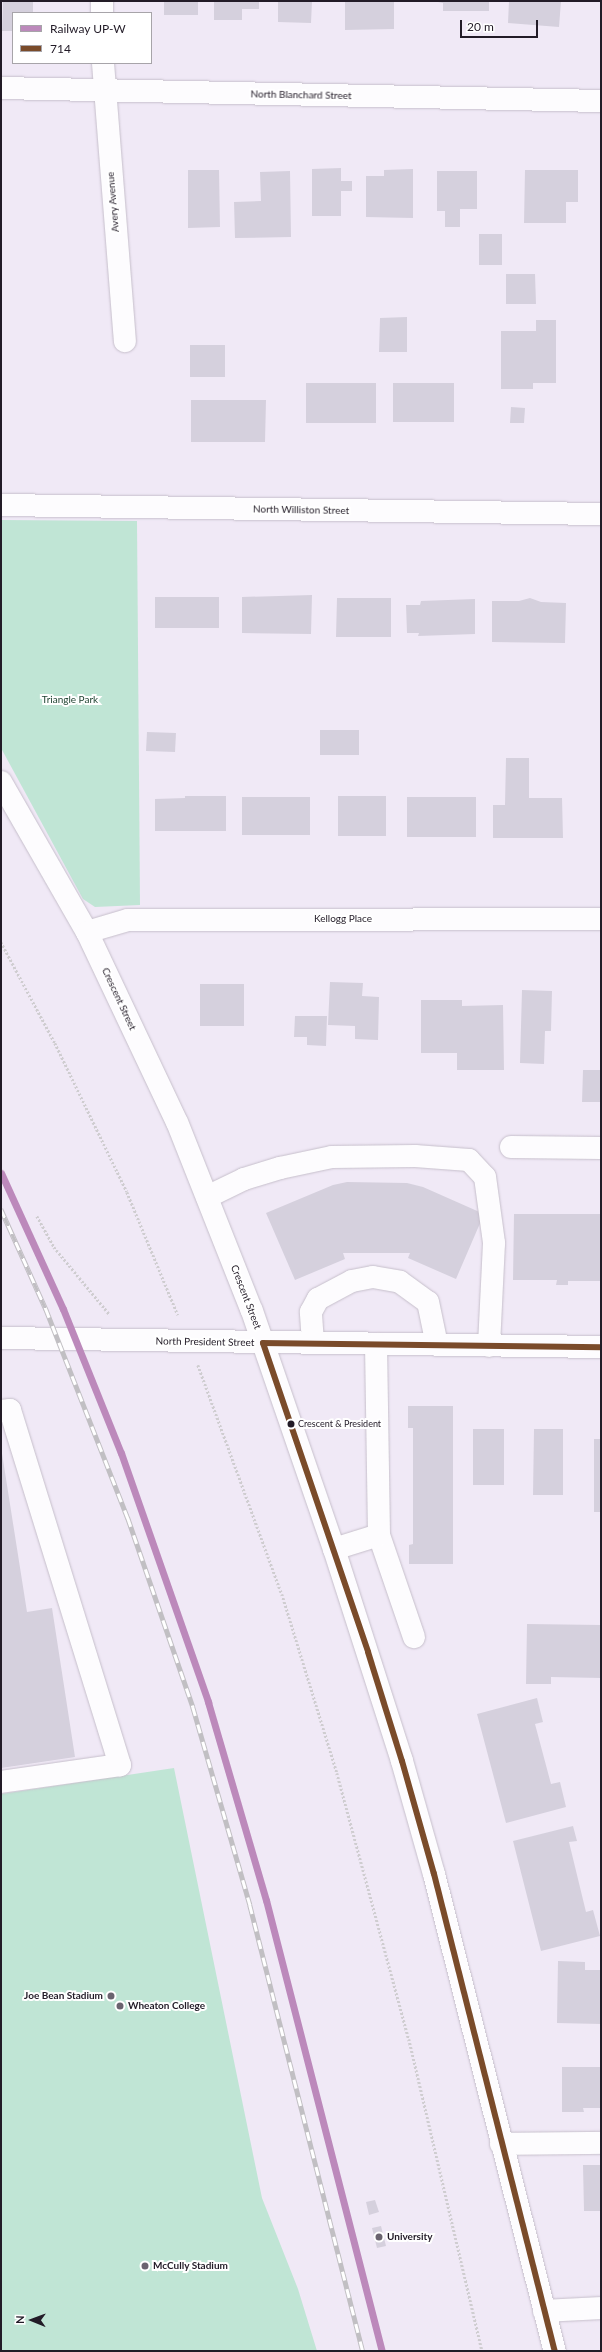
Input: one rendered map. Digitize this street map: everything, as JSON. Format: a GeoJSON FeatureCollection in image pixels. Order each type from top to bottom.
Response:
{"type":"FeatureCollection","features":[{"type":"Feature","properties":{"kind":"street"},"geometry":{"type":"LineString","coordinates":[[102,1],[102,12]]}},
{"type":"Feature","properties":{"kind":"street","name":"Avery Avenue"},"geometry":{"type":"LineString","coordinates":[[103,64],[103,91],[125,341]]}},
{"type":"Feature","properties":{"kind":"street","name":"North Blanchard Street"},"geometry":{"type":"LineString","coordinates":[[1,88],[601,101]]}},
{"type":"Feature","properties":{"kind":"street","name":"North Williston Street"},"geometry":{"type":"LineString","coordinates":[[1,505],[601,514]]}},
{"type":"Feature","properties":{"kind":"street","name":"Crescent Street"},"geometry":{"type":"LineString","coordinates":[[1,782],[87,932],[177,1122],[263,1343],[334,1549],[400,1754],[430,1859],[554,2351]]}},
{"type":"Feature","properties":{"kind":"street","name":"Kellogg Place"},"geometry":{"type":"LineString","coordinates":[[87,932],[128,920],[601,919]]}},
{"type":"Feature","properties":{"kind":"street"},"geometry":{"type":"LineString","coordinates":[[511,1147],[601,1148]]}},
{"type":"Feature","properties":{"kind":"street"},"geometry":{"type":"LineString","coordinates":[[207,1197],[259,1175],[332,1157],[415,1156],[469,1160],[485,1177],[494,1243],[489,1346]]}},
{"type":"Feature","properties":{"kind":"street"},"geometry":{"type":"LineString","coordinates":[[313,1343],[311,1312],[318,1299],[352,1281],[373,1277],[400,1282],[428,1302],[436,1345]]}},
{"type":"Feature","properties":{"kind":"street","name":"North President Street"},"geometry":{"type":"LineString","coordinates":[[1,1338],[601,1347]]}},
{"type":"Feature","properties":{"kind":"street"},"geometry":{"type":"LineString","coordinates":[[376,1344],[379,1534],[414,1637]]}},
{"type":"Feature","properties":{"kind":"street"},"geometry":{"type":"LineString","coordinates":[[1,1411],[10,1410],[120,1765],[1,1782]]}},
{"type":"Feature","properties":{"kind":"street"},"geometry":{"type":"LineString","coordinates":[[334,1549],[379,1534]]}},
{"type":"Feature","properties":{"kind":"street"},"geometry":{"type":"LineString","coordinates":[[501,2144],[601,2143]]}},
{"type":"Feature","properties":{"kind":"street"},"geometry":{"type":"LineString","coordinates":[[544,2311],[601,2308]]}},
{"type":"Feature","properties":{"kind":"path"},"geometry":{"type":"LineString","coordinates":[[1,942],[55,1043],[127,1192],[176,1310]]}},
{"type":"Feature","properties":{"kind":"path"},"geometry":{"type":"LineString","coordinates":[[37,1216],[54,1247],[106,1309]]}},
{"type":"Feature","properties":{"kind":"path"},"geometry":{"type":"LineString","coordinates":[[204,1380],[282,1594],[336,1773],[409,2039],[482,2351]]}},
{"type":"Feature","properties":{"kind":"green space","name":"Triangle Park"},"geometry":{"type":"Polygon","coordinates":[[[1,520],[137,521],[140,905],[95,907],[83,899],[1,748],[1,520]]]}},
{"type":"Feature","properties":{"kind":"green space","name":"Joe Bean Stadium"},"geometry":{"type":"Polygon","coordinates":[[[174,1768],[262,2198],[298,2289],[317,2351],[1,2351],[1,1794],[174,1768]]]}},
{"type":"Feature","properties":{"kind":"building"},"geometry":{"type":"Polygon","coordinates":[[[3,1],[33,1],[33,12],[12,12],[12,31],[2,31],[3,1]]]}},
{"type":"Feature","properties":{"kind":"building"},"geometry":{"type":"Polygon","coordinates":[[[164,1],[198,1],[198,15],[164,15],[164,1]]]}},
{"type":"Feature","properties":{"kind":"building"},"geometry":{"type":"Polygon","coordinates":[[[214,1],[259,1],[259,9],[242,9],[242,20],[214,20],[214,1]]]}},
{"type":"Feature","properties":{"kind":"building"},"geometry":{"type":"Polygon","coordinates":[[[278,1],[312,1],[311,23],[278,22],[278,1]]]}},
{"type":"Feature","properties":{"kind":"building"},"geometry":{"type":"Polygon","coordinates":[[[345,1],[394,1],[394,29],[345,30],[345,1]]]}},
{"type":"Feature","properties":{"kind":"building"},"geometry":{"type":"Polygon","coordinates":[[[433,1],[489,1],[489,11],[443,11],[443,3],[433,1]]]}},
{"type":"Feature","properties":{"kind":"building"},"geometry":{"type":"Polygon","coordinates":[[[509,1],[561,1],[559,27],[508,23],[509,1]]]}},
{"type":"Feature","properties":{"kind":"building"},"geometry":{"type":"Polygon","coordinates":[[[341,168],[341,181],[352,181],[352,191],[341,191],[341,216],[312,216],[312,169],[341,168]]]}},
{"type":"Feature","properties":{"kind":"building"},"geometry":{"type":"Polygon","coordinates":[[[413,169],[413,218],[366,217],[366,176],[384,176],[384,170],[413,169]]]}},
{"type":"Feature","properties":{"kind":"building"},"geometry":{"type":"Polygon","coordinates":[[[188,170],[219,170],[220,227],[188,228],[188,170]]]}},
{"type":"Feature","properties":{"kind":"building"},"geometry":{"type":"Polygon","coordinates":[[[525,170],[578,170],[578,202],[566,202],[566,223],[524,223],[525,170]]]}},
{"type":"Feature","properties":{"kind":"building"},"geometry":{"type":"Polygon","coordinates":[[[290,171],[291,237],[235,238],[234,202],[261,201],[260,172],[290,171]]]}},
{"type":"Feature","properties":{"kind":"building"},"geometry":{"type":"Polygon","coordinates":[[[437,171],[477,171],[477,209],[460,209],[460,227],[445,227],[445,211],[437,211],[437,171]]]}},
{"type":"Feature","properties":{"kind":"building"},"geometry":{"type":"Polygon","coordinates":[[[479,234],[502,234],[502,265],[479,265],[479,234]]]}},
{"type":"Feature","properties":{"kind":"building"},"geometry":{"type":"Polygon","coordinates":[[[506,274],[535,274],[536,304],[506,304],[506,274]]]}},
{"type":"Feature","properties":{"kind":"building"},"geometry":{"type":"Polygon","coordinates":[[[407,317],[407,352],[379,352],[380,318],[407,317]]]}},
{"type":"Feature","properties":{"kind":"building"},"geometry":{"type":"Polygon","coordinates":[[[536,320],[556,320],[556,383],[533,383],[533,389],[501,389],[501,331],[536,331],[536,320]]]}},
{"type":"Feature","properties":{"kind":"building"},"geometry":{"type":"Polygon","coordinates":[[[190,345],[225,345],[225,377],[190,377],[190,345]]]}},
{"type":"Feature","properties":{"kind":"building"},"geometry":{"type":"Polygon","coordinates":[[[306,383],[376,383],[376,423],[306,423],[306,383]]]}},
{"type":"Feature","properties":{"kind":"building"},"geometry":{"type":"Polygon","coordinates":[[[393,383],[454,383],[454,422],[393,422],[393,383]]]}},
{"type":"Feature","properties":{"kind":"building"},"geometry":{"type":"Polygon","coordinates":[[[191,400],[266,400],[265,442],[191,442],[191,400]]]}},
{"type":"Feature","properties":{"kind":"building"},"geometry":{"type":"Polygon","coordinates":[[[511,407],[525,408],[524,423],[510,423],[511,407]]]}},
{"type":"Feature","properties":{"kind":"building"},"geometry":{"type":"Polygon","coordinates":[[[312,595],[311,634],[242,633],[242,597],[312,595]]]}},
{"type":"Feature","properties":{"kind":"building"},"geometry":{"type":"Polygon","coordinates":[[[155,597],[219,597],[219,628],[155,628],[155,597]]]}},
{"type":"Feature","properties":{"kind":"building"},"geometry":{"type":"Polygon","coordinates":[[[337,598],[391,598],[391,637],[336,637],[337,598]]]}},
{"type":"Feature","properties":{"kind":"building"},"geometry":{"type":"Polygon","coordinates":[[[530,598],[541,602],[566,603],[565,643],[492,642],[492,601],[519,601],[530,598]]]}},
{"type":"Feature","properties":{"kind":"building"},"geometry":{"type":"Polygon","coordinates":[[[475,599],[475,634],[418,636],[419,633],[407,633],[406,605],[420,605],[421,601],[475,599]]]}},
{"type":"Feature","properties":{"kind":"building"},"geometry":{"type":"Polygon","coordinates":[[[320,730],[359,730],[359,755],[320,755],[320,730]]]}},
{"type":"Feature","properties":{"kind":"building"},"geometry":{"type":"Polygon","coordinates":[[[147,732],[176,733],[175,752],[146,751],[147,732]]]}},
{"type":"Feature","properties":{"kind":"building"},"geometry":{"type":"Polygon","coordinates":[[[506,758],[529,758],[529,798],[562,798],[563,838],[493,838],[493,805],[505,805],[506,758]]]}},
{"type":"Feature","properties":{"kind":"building"},"geometry":{"type":"Polygon","coordinates":[[[185,796],[226,796],[226,831],[155,831],[155,799],[185,798],[185,796]]]}},
{"type":"Feature","properties":{"kind":"building"},"geometry":{"type":"Polygon","coordinates":[[[338,796],[386,796],[386,836],[338,836],[338,796]]]}},
{"type":"Feature","properties":{"kind":"building"},"geometry":{"type":"Polygon","coordinates":[[[242,797],[310,797],[310,835],[242,835],[242,797]]]}},
{"type":"Feature","properties":{"kind":"building"},"geometry":{"type":"Polygon","coordinates":[[[407,797],[476,797],[476,837],[407,837],[407,797]]]}},
{"type":"Feature","properties":{"kind":"building"},"geometry":{"type":"Polygon","coordinates":[[[330,982],[363,983],[362,996],[379,997],[378,1040],[355,1039],[355,1026],[328,1025],[330,982]]]}},
{"type":"Feature","properties":{"kind":"building"},"geometry":{"type":"Polygon","coordinates":[[[200,984],[244,984],[244,1026],[200,1026],[200,984]]]}},
{"type":"Feature","properties":{"kind":"building"},"geometry":{"type":"Polygon","coordinates":[[[522,990],[552,991],[551,1031],[545,1031],[544,1064],[520,1063],[522,990]]]}},
{"type":"Feature","properties":{"kind":"building"},"geometry":{"type":"Polygon","coordinates":[[[421,1000],[462,1000],[462,1006],[503,1005],[504,1070],[457,1070],[457,1053],[421,1053],[421,1000]]]}},
{"type":"Feature","properties":{"kind":"building"},"geometry":{"type":"Polygon","coordinates":[[[295,1016],[327,1016],[326,1046],[307,1045],[307,1037],[294,1037],[295,1016]]]}},
{"type":"Feature","properties":{"kind":"building"},"geometry":{"type":"Polygon","coordinates":[[[583,1070],[601,1070],[601,1102],[582,1102],[583,1070]]]}},
{"type":"Feature","properties":{"kind":"building"},"geometry":{"type":"Polygon","coordinates":[[[347,1182],[407,1183],[423,1187],[484,1214],[456,1279],[408,1258],[410,1253],[343,1253],[345,1259],[295,1280],[266,1213],[333,1185],[347,1182]]]}},
{"type":"Feature","properties":{"kind":"building"},"geometry":{"type":"Polygon","coordinates":[[[514,1214],[601,1214],[601,1281],[568,1281],[568,1285],[556,1285],[557,1280],[513,1280],[514,1214]]]}},
{"type":"Feature","properties":{"kind":"building"},"geometry":{"type":"Polygon","coordinates":[[[408,1406],[453,1406],[453,1564],[409,1564],[409,1545],[413,1544],[413,1428],[408,1428],[408,1406]]]}},
{"type":"Feature","properties":{"kind":"building"},"geometry":{"type":"Polygon","coordinates":[[[473,1429],[504,1429],[504,1485],[473,1485],[473,1429]]]}},
{"type":"Feature","properties":{"kind":"building"},"geometry":{"type":"Polygon","coordinates":[[[534,1429],[563,1429],[563,1495],[533,1495],[534,1429]]]}},
{"type":"Feature","properties":{"kind":"building"},"geometry":{"type":"Polygon","coordinates":[[[594,1439],[601,1439],[601,1512],[594,1512],[594,1439]]]}},
{"type":"Feature","properties":{"kind":"building"},"geometry":{"type":"Polygon","coordinates":[[[1,1447],[27,1612],[52,1608],[75,1757],[1,1768],[1,1447]]]}},
{"type":"Feature","properties":{"kind":"building"},"geometry":{"type":"Polygon","coordinates":[[[527,1624],[601,1625],[601,1678],[551,1677],[551,1684],[526,1684],[527,1624]]]}},
{"type":"Feature","properties":{"kind":"building"},"geometry":{"type":"Polygon","coordinates":[[[537,1698],[543,1722],[535,1724],[551,1784],[560,1782],[566,1807],[506,1823],[477,1714],[537,1698]]]}},
{"type":"Feature","properties":{"kind":"building"},"geometry":{"type":"Polygon","coordinates":[[[573,1826],[577,1841],[569,1842],[586,1912],[593,1910],[600,1936],[541,1951],[513,1841],[573,1826]]]}},
{"type":"Feature","properties":{"kind":"building"},"geometry":{"type":"Polygon","coordinates":[[[558,1961],[585,1962],[585,1970],[601,1970],[601,2024],[557,2023],[558,1961]]]}},
{"type":"Feature","properties":{"kind":"building"},"geometry":{"type":"Polygon","coordinates":[[[562,2067],[601,2067],[601,2108],[583,2108],[584,2112],[562,2112],[562,2067]]]}},
{"type":"Feature","properties":{"kind":"building"},"geometry":{"type":"Polygon","coordinates":[[[583,2165],[601,2165],[601,2211],[584,2211],[583,2165]]]}},
{"type":"Feature","properties":{"kind":"building","name":"University"},"geometry":{"type":"Polygon","coordinates":[[[375,2200],[379,2212],[369,2215],[366,2202],[375,2200]]]}},
{"type":"Feature","properties":{"kind":"building","name":"University"},"geometry":{"type":"Polygon","coordinates":[[[381,2226],[386,2246],[377,2248],[372,2228],[381,2226]]]}},
{"type":"Feature","properties":{"kind":"railway"},"geometry":{"type":"LineString","coordinates":[[1,1209],[46,1309],[128,1518],[193,1707],[250,1905],[363,2351]]}},
{"type":"Feature","properties":{"kind":"rail line","name":"UP-W"},"geometry":{"type":"LineString","coordinates":[[1,1173],[63,1309],[121,1453],[208,1702],[266,1900],[382,2351]]}},
{"type":"Feature","properties":{"kind":"transit line","name":"714"},"geometry":{"type":"LineString","coordinates":[[263,1343],[368,1652],[402,1761],[434,1874],[555,2351]]}},
{"type":"Feature","properties":{"kind":"transit line","name":"714"},"geometry":{"type":"LineString","coordinates":[[263,1343],[601,1347]]}},
{"type":"Feature","properties":{"kind":"place","name":"Crescent & President"},"geometry":{"type":"Point","coordinates":[291,1424]}},
{"type":"Feature","properties":{"kind":"place","name":"Joe Bean Stadium"},"geometry":{"type":"Point","coordinates":[111,1996]}},
{"type":"Feature","properties":{"kind":"place","name":"Wheaton College"},"geometry":{"type":"Point","coordinates":[120,2006]}},
{"type":"Feature","properties":{"kind":"place","name":"University"},"geometry":{"type":"Point","coordinates":[379,2237]}},
{"type":"Feature","properties":{"kind":"place","name":"McCully Stadium"},"geometry":{"type":"Point","coordinates":[145,2266]}}]}
